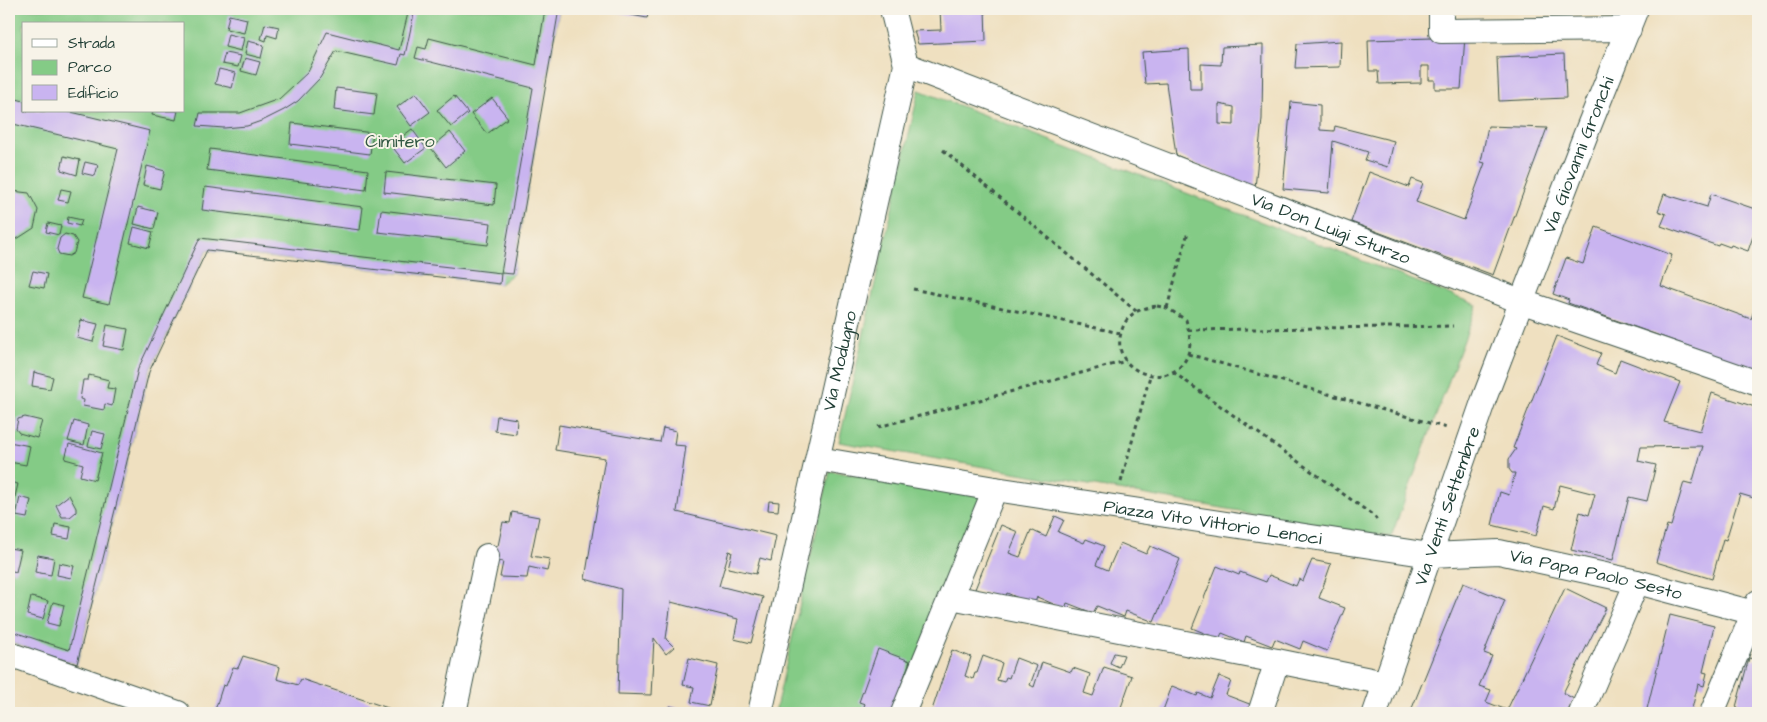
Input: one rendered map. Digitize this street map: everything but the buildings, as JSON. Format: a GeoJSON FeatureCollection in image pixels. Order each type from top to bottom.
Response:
{"type":"FeatureCollection","features":[{"type":"Feature","properties":{"kind":"street","name":"Via Modugno"},"geometry":{"type":"LineString","coordinates":[[760,713],[906,65],[892,9]]}},
{"type":"Feature","properties":{"kind":"street"},"geometry":{"type":"LineString","coordinates":[[1441,9],[1441,31],[1633,19]]}},
{"type":"Feature","properties":{"kind":"street","name":"Via Giovanni Gronchi"},"geometry":{"type":"LineString","coordinates":[[1522,302],[1587,131],[1633,19]]}},
{"type":"Feature","properties":{"kind":"street","name":"Via Don Luigi Sturzo"},"geometry":{"type":"LineString","coordinates":[[906,65],[1522,302],[1758,383]]}},
{"type":"Feature","properties":{"kind":"street","name":"Via Venti Settembre"},"geometry":{"type":"LineString","coordinates":[[1375,713],[1472,435],[1522,302]]}},
{"type":"Feature","properties":{"kind":"street","name":"Piazza Vito Vittorio Lenoci"},"geometry":{"type":"LineString","coordinates":[[818,459],[995,489],[1430,555]]}},
{"type":"Feature","properties":{"kind":"street"},"geometry":{"type":"LineString","coordinates":[[904,713],[995,489]]}},
{"type":"Feature","properties":{"kind":"street","name":"Via Papa Paolo Sesto"},"geometry":{"type":"LineString","coordinates":[[1430,555],[1500,552],[1757,610]]}},
{"type":"Feature","properties":{"kind":"street"},"geometry":{"type":"LineString","coordinates":[[454,713],[486,556]]}},
{"type":"Feature","properties":{"kind":"street"},"geometry":{"type":"LineString","coordinates":[[1581,713],[1637,582]]}},
{"type":"Feature","properties":{"kind":"street"},"geometry":{"type":"LineString","coordinates":[[951,596],[1385,683]]}},
{"type":"Feature","properties":{"kind":"street"},"geometry":{"type":"LineString","coordinates":[[1712,713],[1757,610]]}},
{"type":"Feature","properties":{"kind":"street"},"geometry":{"type":"LineString","coordinates":[[9,654],[178,713]]}},
{"type":"Feature","properties":{"kind":"street"},"geometry":{"type":"LineString","coordinates":[[1260,713],[1277,661]]}},
{"type":"Feature","properties":{"kind":"path"},"geometry":{"type":"LineString","coordinates":[[942,150],[1136,311]]}},
{"type":"Feature","properties":{"kind":"path"},"geometry":{"type":"LineString","coordinates":[[1167,308],[1188,232]]}},
{"type":"Feature","properties":{"kind":"path"},"geometry":{"type":"LineString","coordinates":[[913,289],[1120,333]]}},
{"type":"Feature","properties":{"kind":"path"},"geometry":{"type":"LineString","coordinates":[[1157,306],[1167,308],[1186,320],[1190,342],[1188,354],[1182,364],[1173,372],[1161,376],[1150,376],[1132,368],[1126,361],[1119,343],[1120,333],[1124,324],[1136,311],[1146,307],[1157,306]]}},
{"type":"Feature","properties":{"kind":"path"},"geometry":{"type":"LineString","coordinates":[[1188,330],[1453,326]]}},
{"type":"Feature","properties":{"kind":"path"},"geometry":{"type":"LineString","coordinates":[[1188,354],[1472,435]]}},
{"type":"Feature","properties":{"kind":"path"},"geometry":{"type":"LineString","coordinates":[[878,427],[1126,361]]}},
{"type":"Feature","properties":{"kind":"path"},"geometry":{"type":"LineString","coordinates":[[1173,372],[1374,516],[1381,527]]}},
{"type":"Feature","properties":{"kind":"path"},"geometry":{"type":"LineString","coordinates":[[1121,483],[1150,376]]}},
{"type":"Feature","properties":{"kind":"green space","name":"Cimitero"},"geometry":{"type":"Polygon","coordinates":[[[9,9],[559,9],[513,274],[500,284],[207,250],[149,372],[77,664],[9,642],[9,9]]]}},
{"type":"Feature","properties":{"kind":"green space"},"geometry":{"type":"Polygon","coordinates":[[[919,90],[1477,305],[1391,537],[839,442],[919,90]]]}},
{"type":"Feature","properties":{"kind":"green space"},"geometry":{"type":"Polygon","coordinates":[[[830,471],[983,496],[895,713],[775,713],[830,471]]]}}]}
